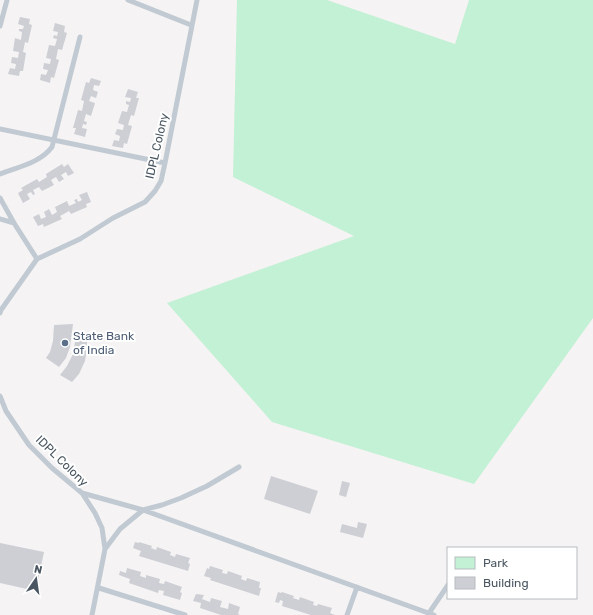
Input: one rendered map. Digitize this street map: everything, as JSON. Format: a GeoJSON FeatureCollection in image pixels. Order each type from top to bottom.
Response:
{"type":"FeatureCollection","features":[{"type":"Feature","properties":{"kind":"lane"},"geometry":{"type":"LineString","coordinates":[[0,26],[7,0]]}},
{"type":"Feature","properties":{"kind":"lane"},"geometry":{"type":"LineString","coordinates":[[128,0],[191,25]]}},
{"type":"Feature","properties":{"kind":"lane","name":"IDPL Colony"},"geometry":{"type":"LineString","coordinates":[[0,311],[37,259],[80,239],[113,218],[145,202],[155,191],[161,181],[165,163],[197,0]]}},
{"type":"Feature","properties":{"kind":"lane"},"geometry":{"type":"LineString","coordinates":[[0,174],[36,161],[52,147],[80,37]]}},
{"type":"Feature","properties":{"kind":"lane"},"geometry":{"type":"LineString","coordinates":[[0,129],[165,163]]}},
{"type":"Feature","properties":{"kind":"lane"},"geometry":{"type":"LineString","coordinates":[[0,198],[37,259]]}},
{"type":"Feature","properties":{"kind":"lane"},"geometry":{"type":"LineString","coordinates":[[0,219],[14,223]]}},
{"type":"Feature","properties":{"kind":"lane","name":"IDPL Colony"},"geometry":{"type":"LineString","coordinates":[[0,396],[6,411],[29,445],[52,468],[82,493],[102,528],[105,549],[99,588],[92,615]]}},
{"type":"Feature","properties":{"kind":"lane"},"geometry":{"type":"LineString","coordinates":[[105,549],[120,529],[143,510],[181,498],[207,486],[239,467]]}},
{"type":"Feature","properties":{"kind":"lane"},"geometry":{"type":"LineString","coordinates":[[82,493],[143,510],[431,614],[447,587]]}},
{"type":"Feature","properties":{"kind":"lane"},"geometry":{"type":"LineString","coordinates":[[347,615],[356,587]]}},
{"type":"Feature","properties":{"kind":"lane"},"geometry":{"type":"LineString","coordinates":[[99,588],[185,615]]}},
{"type":"Feature","properties":{"kind":"green space"},"geometry":{"type":"Polygon","coordinates":[[[237,0],[327,0],[455,44],[469,0],[593,0],[593,318],[474,484],[272,422],[167,303],[354,236],[233,177],[237,0]]]}},
{"type":"Feature","properties":{"kind":"building"},"geometry":{"type":"Polygon","coordinates":[[[20,17],[30,19],[29,24],[32,25],[28,43],[25,42],[23,52],[26,53],[23,71],[20,71],[19,76],[8,74],[10,68],[15,69],[16,64],[11,63],[12,57],[18,58],[19,52],[13,51],[15,38],[21,40],[22,32],[19,31],[19,29],[23,29],[24,26],[18,24],[20,17]]]}},
{"type":"Feature","properties":{"kind":"building"},"geometry":{"type":"Polygon","coordinates":[[[55,23],[65,26],[64,32],[67,33],[62,50],[58,49],[56,59],[59,60],[54,78],[51,77],[50,83],[40,80],[41,74],[46,75],[48,70],[43,69],[44,63],[50,64],[51,59],[46,58],[49,45],[55,46],[57,39],[53,38],[54,35],[57,36],[58,32],[53,31],[55,23]]]}},
{"type":"Feature","properties":{"kind":"building"},"geometry":{"type":"Polygon","coordinates":[[[91,78],[101,81],[99,86],[94,85],[93,90],[98,92],[96,98],[91,96],[89,101],[95,103],[91,116],[86,114],[84,121],[87,122],[86,125],[83,124],[82,128],[87,129],[85,137],[74,134],[76,128],[73,128],[78,110],[82,111],[84,101],[81,100],[86,82],[89,83],[91,78]]]}},
{"type":"Feature","properties":{"kind":"building"},"geometry":{"type":"Polygon","coordinates":[[[128,89],[138,92],[136,98],[139,98],[134,116],[131,115],[128,125],[132,126],[127,144],[124,143],[123,148],[112,146],[114,140],[119,141],[120,136],[115,134],[117,129],[123,130],[124,125],[118,123],[122,111],[127,112],[129,105],[126,104],[126,101],[130,102],[131,98],[125,97],[128,89]]]}},
{"type":"Feature","properties":{"kind":"building"},"geometry":{"type":"Polygon","coordinates":[[[62,164],[64,167],[68,164],[74,173],[68,176],[66,172],[61,175],[64,179],[59,182],[56,177],[51,180],[54,185],[42,191],[39,187],[33,190],[35,194],[33,195],[31,192],[27,194],[30,199],[23,203],[18,193],[23,190],[21,188],[37,179],[39,182],[47,177],[46,174],[62,164]]]}},
{"type":"Feature","properties":{"kind":"building"},"geometry":{"type":"Polygon","coordinates":[[[87,192],[91,202],[86,204],[87,207],[71,214],[69,211],[60,216],[62,219],[44,227],[43,224],[38,226],[33,217],[39,214],[41,219],[46,217],[44,212],[49,209],[52,215],[57,212],[55,207],[67,201],[69,206],[76,203],[74,200],[77,199],[78,202],[82,200],[79,195],[87,192]]]}},
{"type":"Feature","properties":{"kind":"building"},"geometry":{"type":"Polygon","coordinates":[[[73,324],[70,347],[66,358],[59,367],[46,358],[50,352],[53,341],[54,325],[73,324]]]}},
{"type":"Feature","properties":{"kind":"building"},"geometry":{"type":"Polygon","coordinates":[[[75,332],[87,334],[87,348],[85,361],[79,374],[72,382],[60,375],[67,366],[73,354],[75,332]]]}},
{"type":"Feature","properties":{"kind":"building"},"geometry":{"type":"Polygon","coordinates":[[[271,476],[318,491],[310,514],[264,499],[271,476]]]}},
{"type":"Feature","properties":{"kind":"building"},"geometry":{"type":"Polygon","coordinates":[[[342,481],[350,483],[346,497],[339,495],[342,481]]]}},
{"type":"Feature","properties":{"kind":"building"},"geometry":{"type":"Polygon","coordinates":[[[358,522],[367,524],[363,538],[340,532],[342,524],[357,528],[358,522]]]}},
{"type":"Feature","properties":{"kind":"building"},"geometry":{"type":"Polygon","coordinates":[[[135,542],[152,546],[151,548],[156,550],[157,547],[171,552],[170,555],[175,557],[176,554],[190,558],[188,563],[190,564],[188,571],[139,556],[141,551],[133,548],[135,542]]]}},
{"type":"Feature","properties":{"kind":"building"},"geometry":{"type":"Polygon","coordinates":[[[0,543],[44,552],[36,591],[0,583],[0,543]]]}},
{"type":"Feature","properties":{"kind":"building"},"geometry":{"type":"Polygon","coordinates":[[[210,566],[223,570],[222,573],[227,574],[228,571],[242,576],[241,579],[246,581],[247,578],[260,582],[259,588],[261,588],[259,596],[210,580],[211,578],[204,576],[207,568],[209,569],[210,566]]]}},
{"type":"Feature","properties":{"kind":"building"},"geometry":{"type":"Polygon","coordinates":[[[127,568],[141,572],[140,576],[146,578],[146,575],[160,579],[159,583],[164,584],[165,581],[182,587],[180,592],[182,593],[180,600],[163,595],[164,591],[159,590],[158,593],[129,583],[130,579],[119,575],[120,571],[126,573],[127,568]]]}},
{"type":"Feature","properties":{"kind":"building"},"geometry":{"type":"Polygon","coordinates":[[[278,592],[294,596],[293,598],[299,600],[300,597],[314,602],[313,605],[317,606],[318,604],[332,608],[330,613],[335,615],[311,615],[282,606],[283,601],[280,600],[279,603],[275,602],[278,592]]]}},
{"type":"Feature","properties":{"kind":"building"},"geometry":{"type":"Polygon","coordinates":[[[196,594],[204,595],[202,599],[210,602],[211,598],[222,601],[220,607],[228,609],[229,603],[240,607],[238,614],[240,615],[221,615],[200,608],[201,603],[193,601],[196,594]]]}},
{"type":"Feature","properties":{"kind":"place","name":"State Bank of India"},"geometry":{"type":"Point","coordinates":[65,343]}}]}
